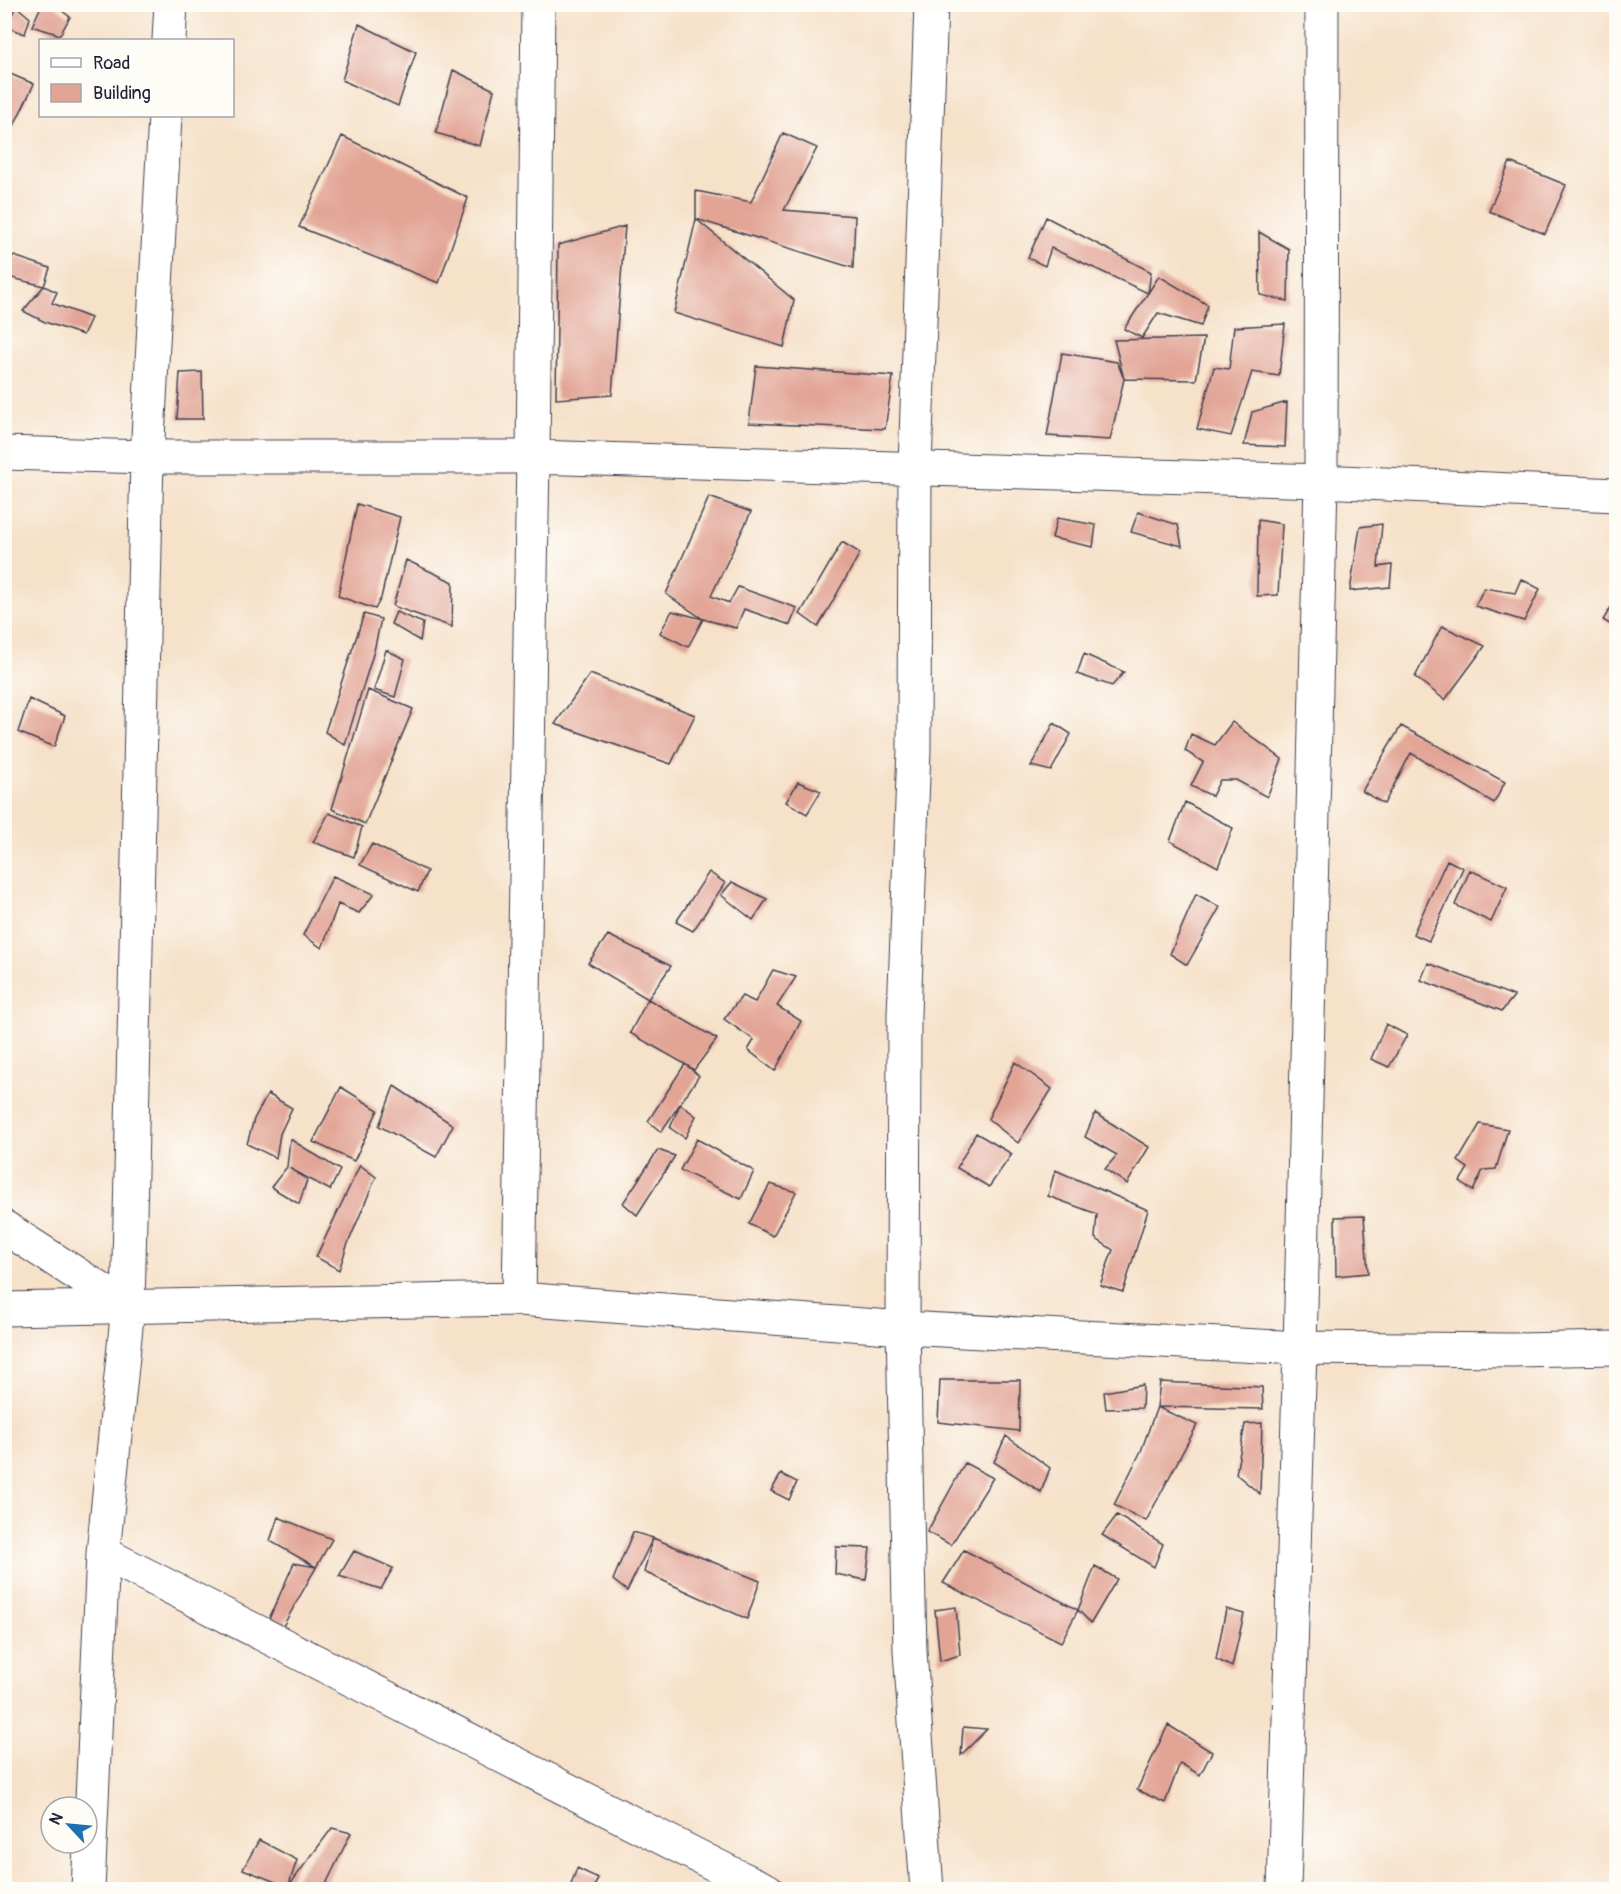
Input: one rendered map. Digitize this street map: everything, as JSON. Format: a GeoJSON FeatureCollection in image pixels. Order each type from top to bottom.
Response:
{"type":"FeatureCollection","features":[{"type":"Feature","properties":{"kind":"street"},"geometry":{"type":"LineString","coordinates":[[169,39],[171,4]]}},
{"type":"Feature","properties":{"kind":"street"},"geometry":{"type":"LineString","coordinates":[[519,1299],[538,4]]}},
{"type":"Feature","properties":{"kind":"street"},"geometry":{"type":"LineString","coordinates":[[927,1890],[910,1651],[903,1328],[904,1014],[914,749],[915,467],[931,4]]}},
{"type":"Feature","properties":{"kind":"street"},"geometry":{"type":"LineString","coordinates":[[1284,1890],[1321,481],[1322,4]]}},
{"type":"Feature","properties":{"kind":"street"},"geometry":{"type":"LineString","coordinates":[[88,1890],[103,1554],[128,1307],[147,457],[165,117]]}},
{"type":"Feature","properties":{"kind":"street"},"geometry":{"type":"LineString","coordinates":[[4,453],[147,457],[533,457],[1321,481],[1617,495]]}},
{"type":"Feature","properties":{"kind":"street"},"geometry":{"type":"LineString","coordinates":[[4,1227],[128,1307]]}},
{"type":"Feature","properties":{"kind":"street"},"geometry":{"type":"LineString","coordinates":[[4,1310],[519,1299],[903,1328],[1300,1348],[1500,1350],[1617,1348]]}},
{"type":"Feature","properties":{"kind":"street"},"geometry":{"type":"LineString","coordinates":[[103,1554],[731,1882],[767,1890]]}},
{"type":"Feature","properties":{"kind":"building"},"geometry":{"type":"Polygon","coordinates":[[[42,4],[53,4],[70,17],[60,35],[32,26],[42,4]]]}},
{"type":"Feature","properties":{"kind":"building"},"geometry":{"type":"Polygon","coordinates":[[[16,6],[30,18],[25,34],[6,27],[16,6]]]}},
{"type":"Feature","properties":{"kind":"building"},"geometry":{"type":"Polygon","coordinates":[[[359,24],[416,52],[398,106],[342,80],[359,24]]]}},
{"type":"Feature","properties":{"kind":"building"},"geometry":{"type":"Polygon","coordinates":[[[453,70],[494,90],[480,146],[436,133],[453,70]]]}},
{"type":"Feature","properties":{"kind":"building"},"geometry":{"type":"Polygon","coordinates":[[[8,73],[34,84],[4,146],[4,82],[8,73]]]}},
{"type":"Feature","properties":{"kind":"building"},"geometry":{"type":"Polygon","coordinates":[[[783,133],[817,148],[784,210],[855,216],[853,268],[696,219],[696,191],[751,202],[783,133]]]}},
{"type":"Feature","properties":{"kind":"building"},"geometry":{"type":"Polygon","coordinates":[[[342,136],[468,198],[439,283],[299,227],[342,136]]]}},
{"type":"Feature","properties":{"kind":"building"},"geometry":{"type":"Polygon","coordinates":[[[1510,162],[1566,185],[1545,234],[1489,211],[1510,162]]]}},
{"type":"Feature","properties":{"kind":"building"},"geometry":{"type":"Polygon","coordinates":[[[1046,217],[1151,272],[1148,293],[1051,248],[1045,266],[1028,258],[1046,217]]]}},
{"type":"Feature","properties":{"kind":"building"},"geometry":{"type":"Polygon","coordinates":[[[696,219],[794,300],[784,347],[674,313],[696,219]]]}},
{"type":"Feature","properties":{"kind":"building"},"geometry":{"type":"Polygon","coordinates":[[[625,226],[612,395],[556,399],[558,245],[625,226]]]}},
{"type":"Feature","properties":{"kind":"building"},"geometry":{"type":"Polygon","coordinates":[[[1259,232],[1289,249],[1288,301],[1260,295],[1259,232]]]}},
{"type":"Feature","properties":{"kind":"building"},"geometry":{"type":"Polygon","coordinates":[[[11,255],[50,268],[44,286],[4,276],[4,269],[11,255]]]}},
{"type":"Feature","properties":{"kind":"building"},"geometry":{"type":"Polygon","coordinates":[[[1159,276],[1208,305],[1201,326],[1158,313],[1142,338],[1124,329],[1159,276]]]}},
{"type":"Feature","properties":{"kind":"building"},"geometry":{"type":"Polygon","coordinates":[[[44,286],[57,292],[52,303],[91,318],[83,335],[45,322],[23,311],[44,286]]]}},
{"type":"Feature","properties":{"kind":"building"},"geometry":{"type":"Polygon","coordinates":[[[1285,324],[1279,376],[1252,372],[1231,436],[1197,429],[1214,367],[1229,369],[1234,327],[1285,324]]]}},
{"type":"Feature","properties":{"kind":"building"},"geometry":{"type":"Polygon","coordinates":[[[1204,338],[1196,380],[1124,379],[1114,340],[1204,338]]]}},
{"type":"Feature","properties":{"kind":"building"},"geometry":{"type":"Polygon","coordinates":[[[1062,353],[1117,362],[1124,379],[1110,440],[1047,436],[1062,353]]]}},
{"type":"Feature","properties":{"kind":"building"},"geometry":{"type":"Polygon","coordinates":[[[756,366],[893,376],[885,429],[749,423],[756,366]]]}},
{"type":"Feature","properties":{"kind":"building"},"geometry":{"type":"Polygon","coordinates":[[[202,372],[203,419],[177,419],[180,373],[202,372]]]}},
{"type":"Feature","properties":{"kind":"building"},"geometry":{"type":"Polygon","coordinates":[[[1287,402],[1285,447],[1244,445],[1252,412],[1287,402]]]}},
{"type":"Feature","properties":{"kind":"building"},"geometry":{"type":"Polygon","coordinates":[[[709,497],[751,512],[711,596],[729,603],[738,587],[797,608],[790,625],[744,609],[736,628],[703,619],[666,594],[709,497]]]}},
{"type":"Feature","properties":{"kind":"building"},"geometry":{"type":"Polygon","coordinates":[[[357,504],[400,517],[381,598],[375,609],[338,596],[357,504]]]}},
{"type":"Feature","properties":{"kind":"building"},"geometry":{"type":"Polygon","coordinates":[[[1138,512],[1178,525],[1182,546],[1131,532],[1138,512]]]}},
{"type":"Feature","properties":{"kind":"building"},"geometry":{"type":"Polygon","coordinates":[[[1057,518],[1096,525],[1093,547],[1052,538],[1057,518]]]}},
{"type":"Feature","properties":{"kind":"building"},"geometry":{"type":"Polygon","coordinates":[[[1258,520],[1282,524],[1278,595],[1257,596],[1258,520]]]}},
{"type":"Feature","properties":{"kind":"building"},"geometry":{"type":"Polygon","coordinates":[[[1382,524],[1378,567],[1392,565],[1390,587],[1350,591],[1360,527],[1382,524]]]}},
{"type":"Feature","properties":{"kind":"building"},"geometry":{"type":"Polygon","coordinates":[[[842,542],[860,553],[818,627],[800,614],[842,542]]]}},
{"type":"Feature","properties":{"kind":"building"},"geometry":{"type":"Polygon","coordinates":[[[406,560],[453,582],[452,627],[393,606],[406,560]]]}},
{"type":"Feature","properties":{"kind":"building"},"geometry":{"type":"Polygon","coordinates":[[[1521,579],[1540,589],[1524,621],[1475,606],[1484,588],[1515,593],[1521,579]]]}},
{"type":"Feature","properties":{"kind":"building"},"geometry":{"type":"Polygon","coordinates":[[[1616,599],[1616,628],[1603,620],[1616,599]]]}},
{"type":"Feature","properties":{"kind":"building"},"geometry":{"type":"Polygon","coordinates":[[[672,611],[703,619],[688,647],[660,633],[672,611]]]}},
{"type":"Feature","properties":{"kind":"building"},"geometry":{"type":"Polygon","coordinates":[[[396,612],[423,623],[420,641],[391,624],[396,612]]]}},
{"type":"Feature","properties":{"kind":"building"},"geometry":{"type":"Polygon","coordinates":[[[364,614],[381,619],[374,651],[345,745],[325,732],[364,614]]]}},
{"type":"Feature","properties":{"kind":"building"},"geometry":{"type":"Polygon","coordinates":[[[1442,626],[1485,646],[1445,700],[1415,677],[1442,626]]]}},
{"type":"Feature","properties":{"kind":"building"},"geometry":{"type":"Polygon","coordinates":[[[386,650],[405,659],[395,697],[374,690],[386,650]]]}},
{"type":"Feature","properties":{"kind":"building"},"geometry":{"type":"Polygon","coordinates":[[[1084,654],[1124,672],[1112,686],[1077,674],[1084,654]]]}},
{"type":"Feature","properties":{"kind":"building"},"geometry":{"type":"Polygon","coordinates":[[[590,674],[695,715],[671,764],[555,724],[590,674]]]}},
{"type":"Feature","properties":{"kind":"building"},"geometry":{"type":"Polygon","coordinates":[[[368,690],[413,709],[365,824],[332,809],[368,690]]]}},
{"type":"Feature","properties":{"kind":"building"},"geometry":{"type":"Polygon","coordinates":[[[29,699],[65,716],[54,747],[18,732],[29,699]]]}},
{"type":"Feature","properties":{"kind":"building"},"geometry":{"type":"Polygon","coordinates":[[[1232,722],[1282,759],[1267,797],[1236,780],[1220,780],[1212,796],[1191,786],[1203,762],[1185,751],[1191,734],[1215,745],[1232,722]]]}},
{"type":"Feature","properties":{"kind":"building"},"geometry":{"type":"Polygon","coordinates":[[[1054,723],[1071,734],[1051,771],[1031,766],[1054,723]]]}},
{"type":"Feature","properties":{"kind":"building"},"geometry":{"type":"Polygon","coordinates":[[[1401,726],[1505,782],[1494,803],[1411,753],[1384,804],[1362,791],[1401,726]]]}},
{"type":"Feature","properties":{"kind":"building"},"geometry":{"type":"Polygon","coordinates":[[[798,782],[821,791],[807,814],[786,802],[798,782]]]}},
{"type":"Feature","properties":{"kind":"building"},"geometry":{"type":"Polygon","coordinates":[[[1185,802],[1233,828],[1218,867],[1170,841],[1185,802]]]}},
{"type":"Feature","properties":{"kind":"building"},"geometry":{"type":"Polygon","coordinates":[[[329,813],[362,827],[354,857],[313,842],[329,813]]]}},
{"type":"Feature","properties":{"kind":"building"},"geometry":{"type":"Polygon","coordinates":[[[372,844],[427,871],[418,892],[360,865],[372,844]]]}},
{"type":"Feature","properties":{"kind":"building"},"geometry":{"type":"Polygon","coordinates":[[[1447,860],[1463,868],[1429,941],[1413,934],[1447,860]]]}},
{"type":"Feature","properties":{"kind":"building"},"geometry":{"type":"Polygon","coordinates":[[[1470,870],[1507,887],[1491,922],[1455,905],[1470,870]]]}},
{"type":"Feature","properties":{"kind":"building"},"geometry":{"type":"Polygon","coordinates":[[[709,872],[725,883],[693,931],[676,922],[709,872]]]}},
{"type":"Feature","properties":{"kind":"building"},"geometry":{"type":"Polygon","coordinates":[[[333,876],[374,894],[359,913],[338,904],[322,948],[303,935],[333,876]]]}},
{"type":"Feature","properties":{"kind":"building"},"geometry":{"type":"Polygon","coordinates":[[[732,882],[767,899],[753,920],[721,895],[732,882]]]}},
{"type":"Feature","properties":{"kind":"building"},"geometry":{"type":"Polygon","coordinates":[[[1196,894],[1220,907],[1187,965],[1170,954],[1196,894]]]}},
{"type":"Feature","properties":{"kind":"building"},"geometry":{"type":"Polygon","coordinates":[[[608,935],[671,966],[648,999],[588,963],[608,935]]]}},
{"type":"Feature","properties":{"kind":"building"},"geometry":{"type":"Polygon","coordinates":[[[1428,963],[1514,996],[1502,1011],[1421,980],[1428,963]]]}},
{"type":"Feature","properties":{"kind":"building"},"geometry":{"type":"Polygon","coordinates":[[[773,970],[796,977],[777,1006],[801,1021],[775,1071],[748,1050],[754,1040],[724,1019],[742,996],[755,1002],[773,970]]]}},
{"type":"Feature","properties":{"kind":"building"},"geometry":{"type":"Polygon","coordinates":[[[648,999],[717,1039],[694,1070],[630,1033],[648,999]]]}},
{"type":"Feature","properties":{"kind":"building"},"geometry":{"type":"Polygon","coordinates":[[[1386,1024],[1407,1035],[1389,1067],[1371,1059],[1386,1024]]]}},
{"type":"Feature","properties":{"kind":"building"},"geometry":{"type":"Polygon","coordinates":[[[1015,1062],[1052,1089],[1018,1143],[988,1119],[1015,1062]]]}},
{"type":"Feature","properties":{"kind":"building"},"geometry":{"type":"Polygon","coordinates":[[[685,1064],[699,1076],[661,1132],[648,1121],[685,1064]]]}},
{"type":"Feature","properties":{"kind":"building"},"geometry":{"type":"Polygon","coordinates":[[[394,1086],[453,1125],[436,1157],[379,1126],[394,1086]]]}},
{"type":"Feature","properties":{"kind":"building"},"geometry":{"type":"Polygon","coordinates":[[[341,1087],[378,1110],[354,1161],[313,1142],[341,1087]]]}},
{"type":"Feature","properties":{"kind":"building"},"geometry":{"type":"Polygon","coordinates":[[[268,1094],[292,1108],[280,1134],[276,1158],[247,1144],[254,1119],[268,1094]]]}},
{"type":"Feature","properties":{"kind":"building"},"geometry":{"type":"Polygon","coordinates":[[[680,1104],[696,1116],[685,1138],[670,1128],[680,1104]]]}},
{"type":"Feature","properties":{"kind":"building"},"geometry":{"type":"Polygon","coordinates":[[[1095,1113],[1149,1147],[1127,1184],[1105,1169],[1117,1155],[1085,1137],[1095,1113]]]}},
{"type":"Feature","properties":{"kind":"building"},"geometry":{"type":"Polygon","coordinates":[[[1480,1124],[1508,1129],[1496,1169],[1483,1170],[1473,1191],[1460,1181],[1468,1168],[1458,1161],[1480,1124]]]}},
{"type":"Feature","properties":{"kind":"building"},"geometry":{"type":"Polygon","coordinates":[[[976,1133],[1012,1154],[989,1187],[957,1168],[976,1133]]]}},
{"type":"Feature","properties":{"kind":"building"},"geometry":{"type":"Polygon","coordinates":[[[290,1139],[340,1170],[330,1190],[289,1168],[307,1180],[299,1204],[271,1187],[287,1167],[290,1139]]]}},
{"type":"Feature","properties":{"kind":"building"},"geometry":{"type":"Polygon","coordinates":[[[697,1139],[754,1171],[741,1199],[680,1170],[697,1139]]]}},
{"type":"Feature","properties":{"kind":"building"},"geometry":{"type":"Polygon","coordinates":[[[658,1150],[675,1156],[637,1215],[623,1203],[658,1150]]]}},
{"type":"Feature","properties":{"kind":"building"},"geometry":{"type":"Polygon","coordinates":[[[360,1165],[376,1177],[339,1270],[316,1257],[360,1165]]]}},
{"type":"Feature","properties":{"kind":"building"},"geometry":{"type":"Polygon","coordinates":[[[1055,1170],[1148,1210],[1123,1292],[1100,1285],[1113,1250],[1095,1238],[1097,1214],[1048,1196],[1055,1170]]]}},
{"type":"Feature","properties":{"kind":"building"},"geometry":{"type":"Polygon","coordinates":[[[770,1184],[796,1192],[773,1236],[749,1224],[770,1184]]]}},
{"type":"Feature","properties":{"kind":"building"},"geometry":{"type":"Polygon","coordinates":[[[1364,1216],[1368,1273],[1336,1276],[1335,1217],[1364,1216]]]}},
{"type":"Feature","properties":{"kind":"building"},"geometry":{"type":"Polygon","coordinates":[[[940,1380],[1020,1380],[1019,1431],[938,1422],[940,1380]]]}},
{"type":"Feature","properties":{"kind":"building"},"geometry":{"type":"Polygon","coordinates":[[[1160,1382],[1262,1387],[1263,1409],[1157,1407],[1160,1382]]]}},
{"type":"Feature","properties":{"kind":"building"},"geometry":{"type":"Polygon","coordinates":[[[1143,1385],[1142,1408],[1106,1409],[1104,1392],[1143,1385]]]}},
{"type":"Feature","properties":{"kind":"building"},"geometry":{"type":"Polygon","coordinates":[[[1157,1407],[1197,1425],[1146,1521],[1114,1505],[1141,1451],[1157,1407]]]}},
{"type":"Feature","properties":{"kind":"building"},"geometry":{"type":"Polygon","coordinates":[[[1262,1423],[1260,1494],[1236,1474],[1245,1424],[1262,1423]]]}},
{"type":"Feature","properties":{"kind":"building"},"geometry":{"type":"Polygon","coordinates":[[[1006,1436],[1050,1468],[1041,1492],[994,1462],[1006,1436]]]}},
{"type":"Feature","properties":{"kind":"building"},"geometry":{"type":"Polygon","coordinates":[[[965,1463],[993,1478],[951,1545],[927,1532],[965,1463]]]}},
{"type":"Feature","properties":{"kind":"building"},"geometry":{"type":"Polygon","coordinates":[[[781,1474],[797,1482],[789,1500],[771,1491],[781,1474]]]}},
{"type":"Feature","properties":{"kind":"building"},"geometry":{"type":"Polygon","coordinates":[[[1117,1515],[1163,1544],[1154,1567],[1102,1535],[1117,1515]]]}},
{"type":"Feature","properties":{"kind":"building"},"geometry":{"type":"Polygon","coordinates":[[[278,1517],[332,1539],[283,1626],[269,1619],[294,1563],[316,1567],[270,1541],[278,1517]]]}},
{"type":"Feature","properties":{"kind":"building"},"geometry":{"type":"Polygon","coordinates":[[[633,1532],[653,1538],[627,1591],[613,1580],[633,1532]]]}},
{"type":"Feature","properties":{"kind":"building"},"geometry":{"type":"Polygon","coordinates":[[[653,1538],[760,1581],[747,1619],[644,1572],[653,1538]]]}},
{"type":"Feature","properties":{"kind":"building"},"geometry":{"type":"Polygon","coordinates":[[[836,1547],[870,1548],[866,1580],[835,1574],[836,1547]]]}},
{"type":"Feature","properties":{"kind":"building"},"geometry":{"type":"Polygon","coordinates":[[[964,1550],[1078,1610],[1061,1642],[943,1583],[964,1550]]]}},
{"type":"Feature","properties":{"kind":"building"},"geometry":{"type":"Polygon","coordinates":[[[354,1551],[393,1568],[381,1589],[339,1576],[354,1551]]]}},
{"type":"Feature","properties":{"kind":"building"},"geometry":{"type":"Polygon","coordinates":[[[1095,1566],[1117,1579],[1091,1623],[1078,1610],[1095,1566]]]}},
{"type":"Feature","properties":{"kind":"building"},"geometry":{"type":"Polygon","coordinates":[[[956,1607],[960,1655],[940,1661],[935,1610],[956,1607]]]}},
{"type":"Feature","properties":{"kind":"building"},"geometry":{"type":"Polygon","coordinates":[[[1226,1609],[1244,1614],[1232,1667],[1216,1659],[1226,1609]]]}},
{"type":"Feature","properties":{"kind":"building"},"geometry":{"type":"Polygon","coordinates":[[[1168,1725],[1212,1752],[1200,1775],[1180,1763],[1165,1803],[1137,1790],[1168,1725]]]}},
{"type":"Feature","properties":{"kind":"building"},"geometry":{"type":"Polygon","coordinates":[[[963,1727],[987,1729],[961,1755],[963,1727]]]}},
{"type":"Feature","properties":{"kind":"building"},"geometry":{"type":"Polygon","coordinates":[[[332,1828],[351,1833],[323,1890],[288,1887],[332,1828]]]}},
{"type":"Feature","properties":{"kind":"building"},"geometry":{"type":"Polygon","coordinates":[[[259,1840],[297,1860],[288,1887],[243,1869],[259,1840]]]}},
{"type":"Feature","properties":{"kind":"building"},"geometry":{"type":"Polygon","coordinates":[[[577,1868],[598,1878],[593,1890],[569,1890],[577,1868]]]}}]}
